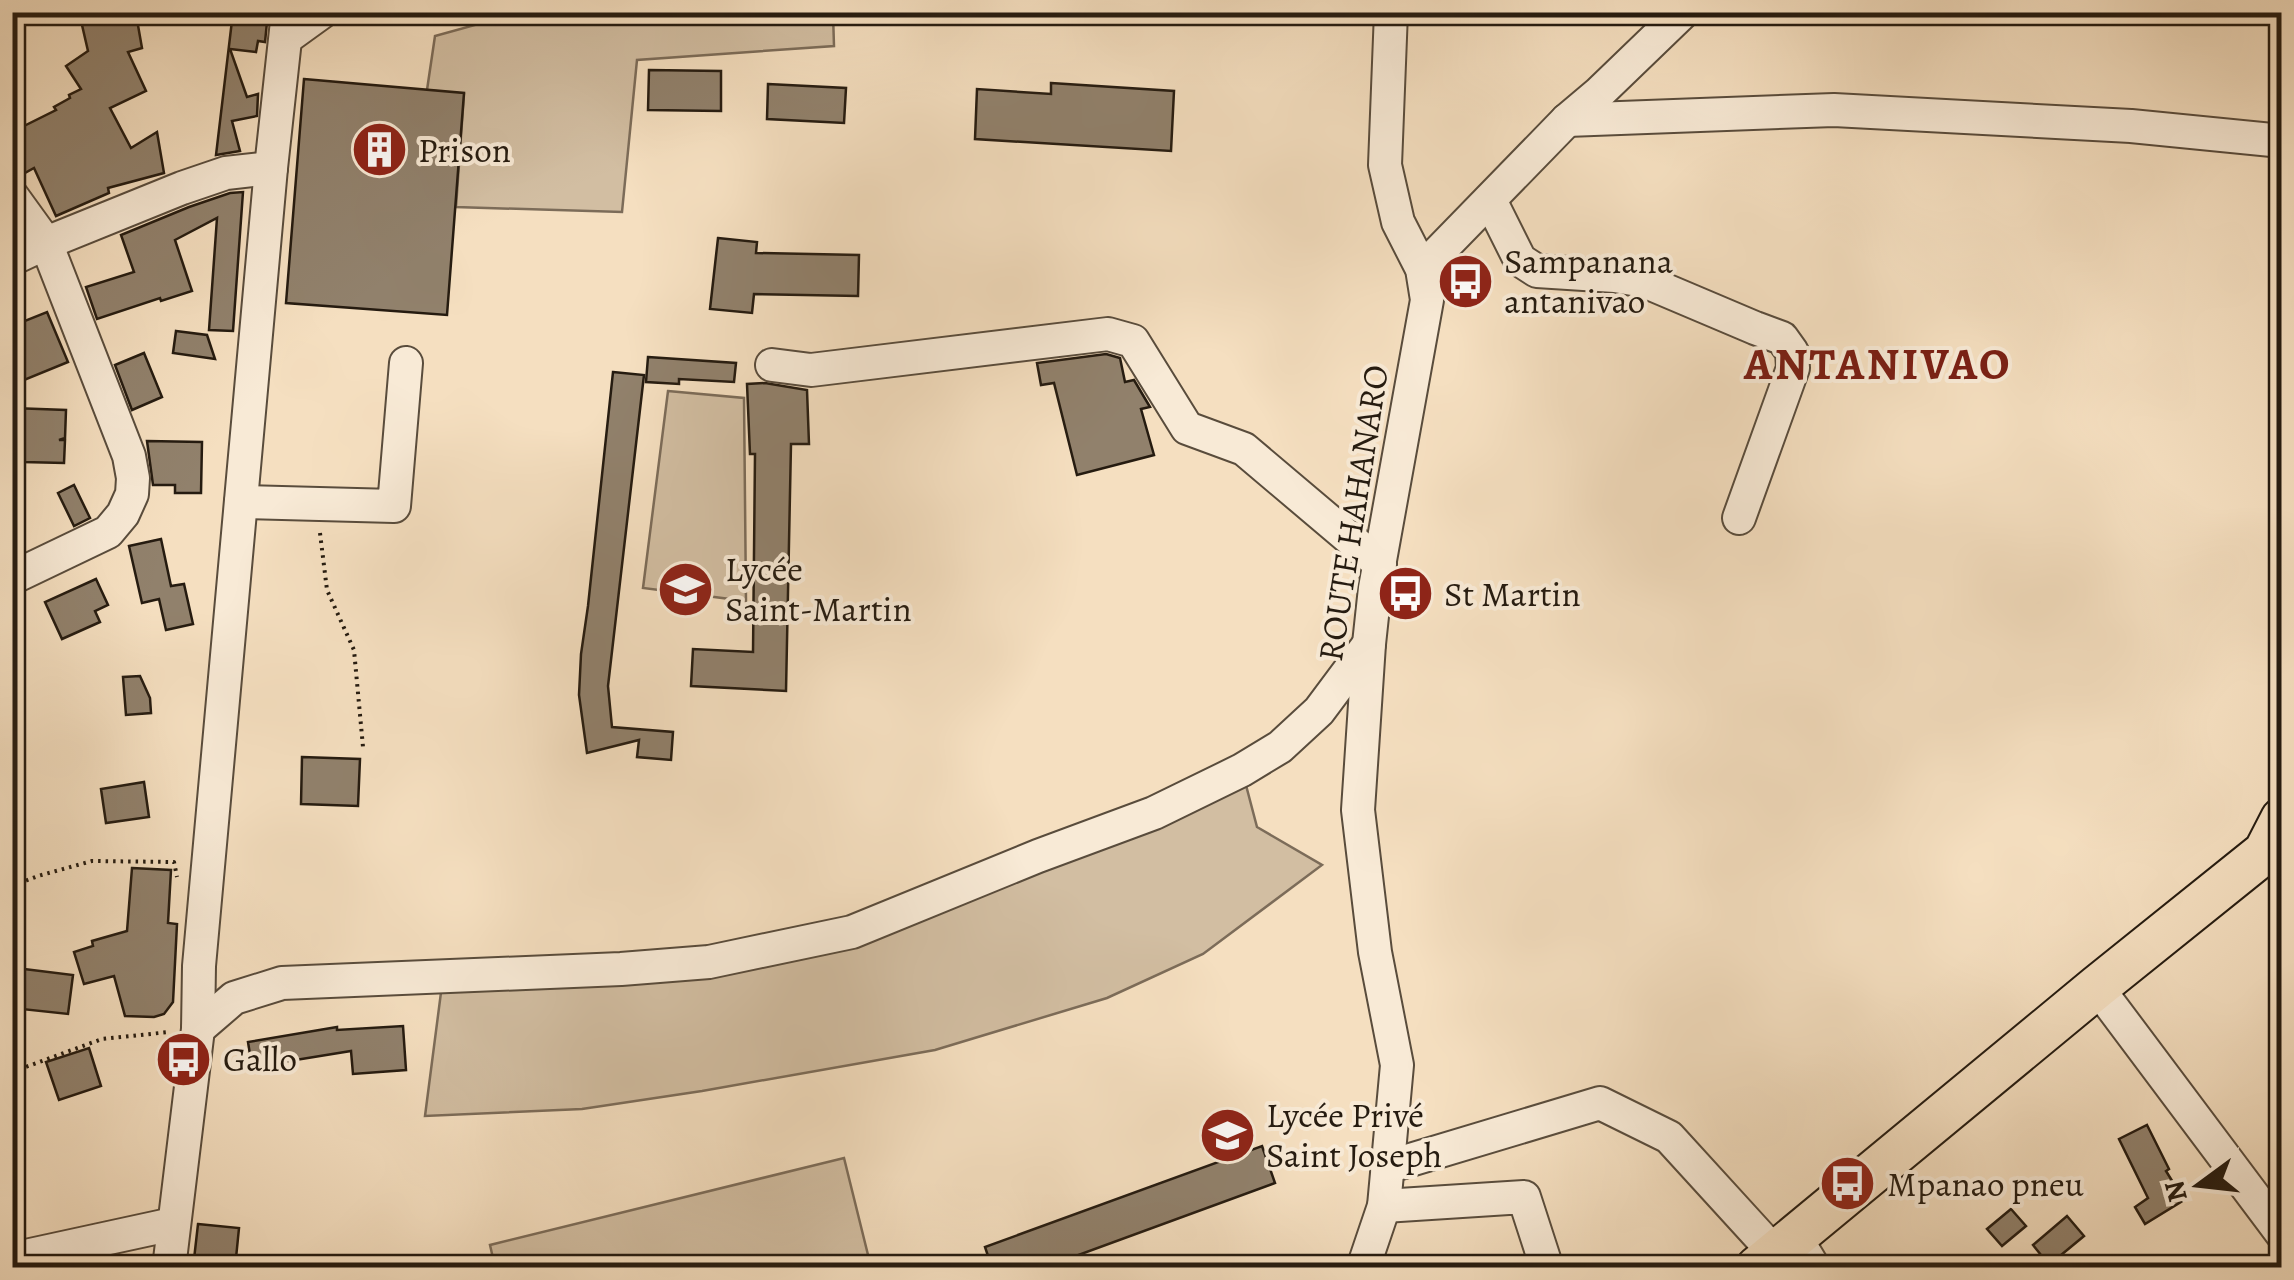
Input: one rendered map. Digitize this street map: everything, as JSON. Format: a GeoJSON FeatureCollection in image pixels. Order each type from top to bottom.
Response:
{"type":"FeatureCollection","features":[{"type":"Feature","properties":{"kind":"main road"},"geometry":{"type":"LineString","coordinates":[[1785,1256],[2098,987],[2265,852],[2282,819]]}},
{"type":"Feature","properties":{"kind":"street"},"geometry":{"type":"LineString","coordinates":[[169,1268],[198,1029],[199,966],[287,25],[322,12]]}},
{"type":"Feature","properties":{"kind":"street","name":"ROUTE HAHANARO"},"geometry":{"type":"LineString","coordinates":[[1363,1268],[1384,1206],[1397,1065],[1375,952],[1358,810],[1369,644],[1428,300],[1422,270],[1398,222],[1384,166],[1392,12]]}},
{"type":"Feature","properties":{"kind":"street"},"geometry":{"type":"LineString","coordinates":[[1422,270],[1567,120],[1683,12]]}},
{"type":"Feature","properties":{"kind":"street"},"geometry":{"type":"LineString","coordinates":[[1567,120],[1834,110],[2130,126],[2282,140]]}},
{"type":"Feature","properties":{"kind":"street"},"geometry":{"type":"LineString","coordinates":[[12,260],[46,242],[226,173],[272,168]]}},
{"type":"Feature","properties":{"kind":"street"},"geometry":{"type":"LineString","coordinates":[[12,196],[46,242],[133,478],[132,494],[123,514],[108,532],[12,578]]}},
{"type":"Feature","properties":{"kind":"street"},"geometry":{"type":"LineString","coordinates":[[1490,200],[1520,260],[1537,271],[1644,280],[1782,338],[1792,352],[1793,368],[1739,518]]}},
{"type":"Feature","properties":{"kind":"street"},"geometry":{"type":"LineString","coordinates":[[772,365],[811,370],[1108,334],[1133,341],[1186,428],[1244,449],[1380,564]]}},
{"type":"Feature","properties":{"kind":"street"},"geometry":{"type":"LineString","coordinates":[[241,502],[394,506],[406,363]]}},
{"type":"Feature","properties":{"kind":"street"},"geometry":{"type":"LineString","coordinates":[[198,1029],[234,998],[282,983],[709,962],[852,932],[1154,813],[1242,770],[1280,747],[1319,711],[1369,644]]}},
{"type":"Feature","properties":{"kind":"street"},"geometry":{"type":"LineString","coordinates":[[2098,987],[2282,1234]]}},
{"type":"Feature","properties":{"kind":"street"},"geometry":{"type":"LineString","coordinates":[[1387,1168],[1600,1104],[1669,1136],[1785,1256]]}},
{"type":"Feature","properties":{"kind":"street"},"geometry":{"type":"LineString","coordinates":[[1384,1206],[1524,1197],[1548,1268]]}},
{"type":"Feature","properties":{"kind":"street"},"geometry":{"type":"LineString","coordinates":[[12,1259],[173,1224]]}},
{"type":"Feature","properties":{"kind":"path"},"geometry":{"type":"LineString","coordinates":[[316,504],[327,590],[354,650],[363,746]]}},
{"type":"Feature","properties":{"kind":"path"},"geometry":{"type":"LineString","coordinates":[[12,886],[92,862],[174,862],[178,879]]}},
{"type":"Feature","properties":{"kind":"path"},"geometry":{"type":"LineString","coordinates":[[12,1072],[102,1040],[198,1029]]}},
{"type":"Feature","properties":{"kind":"shaded area"},"geometry":{"type":"Polygon","coordinates":[[[518,13],[833,13],[834,46],[637,60],[622,212],[456,207],[464,94],[427,90],[435,36],[518,13]]]}},
{"type":"Feature","properties":{"kind":"shaded area"},"geometry":{"type":"Polygon","coordinates":[[[668,391],[744,398],[746,601],[643,588],[668,391]]]}},
{"type":"Feature","properties":{"kind":"shaded area"},"geometry":{"type":"Polygon","coordinates":[[[1242,770],[1257,827],[1322,865],[1203,954],[1107,998],[935,1050],[702,1091],[582,1109],[425,1116],[443,977],[852,932],[1242,770]]]}},
{"type":"Feature","properties":{"kind":"shaded area"},"geometry":{"type":"Polygon","coordinates":[[[844,1158],[871,1267],[495,1267],[490,1245],[844,1158]]]}},
{"type":"Feature","properties":{"kind":"building"},"geometry":{"type":"Polygon","coordinates":[[[79,12],[100,12],[102,19],[136,14],[142,48],[128,52],[146,91],[110,108],[131,148],[157,132],[164,173],[108,188],[109,193],[56,216],[34,168],[23,174],[12,154],[12,132],[56,110],[54,107],[81,89],[66,66],[88,51],[79,12]]]}},
{"type":"Feature","properties":{"kind":"building"},"geometry":{"type":"Polygon","coordinates":[[[233,12],[268,12],[265,42],[258,41],[256,52],[230,49],[247,97],[258,94],[257,116],[232,121],[240,151],[216,155],[233,12]]]}},
{"type":"Feature","properties":{"kind":"building"},"geometry":{"type":"Polygon","coordinates":[[[649,70],[721,71],[721,111],[648,110],[649,70]]]}},
{"type":"Feature","properties":{"kind":"building","name":"Prison"},"geometry":{"type":"Polygon","coordinates":[[[304,79],[464,93],[447,315],[286,303],[304,79]]]}},
{"type":"Feature","properties":{"kind":"building"},"geometry":{"type":"Polygon","coordinates":[[[1051,83],[1174,91],[1171,151],[975,139],[977,89],[1051,94],[1051,83]]]}},
{"type":"Feature","properties":{"kind":"building"},"geometry":{"type":"Polygon","coordinates":[[[768,84],[846,88],[844,123],[767,119],[768,84]]]}},
{"type":"Feature","properties":{"kind":"building"},"geometry":{"type":"Polygon","coordinates":[[[243,192],[233,331],[209,330],[217,218],[175,240],[192,291],[97,319],[86,287],[134,272],[121,235],[189,207],[243,192]]]}},
{"type":"Feature","properties":{"kind":"building"},"geometry":{"type":"Polygon","coordinates":[[[718,238],[757,242],[756,253],[859,255],[858,296],[754,294],[752,313],[710,309],[718,238]]]}},
{"type":"Feature","properties":{"kind":"building"},"geometry":{"type":"Polygon","coordinates":[[[47,312],[68,362],[12,385],[12,326],[47,312]]]}},
{"type":"Feature","properties":{"kind":"building"},"geometry":{"type":"Polygon","coordinates":[[[176,331],[207,335],[215,359],[173,353],[176,331]]]}},
{"type":"Feature","properties":{"kind":"building"},"geometry":{"type":"Polygon","coordinates":[[[144,353],[162,397],[132,410],[115,365],[144,353]]]}},
{"type":"Feature","properties":{"kind":"building"},"geometry":{"type":"Polygon","coordinates":[[[1106,354],[1120,358],[1125,382],[1134,380],[1150,407],[1141,409],[1154,455],[1077,475],[1054,383],[1041,385],[1037,363],[1106,354]]]}},
{"type":"Feature","properties":{"kind":"building"},"geometry":{"type":"Polygon","coordinates":[[[648,357],[736,363],[734,382],[646,382],[648,357]]]}},
{"type":"Feature","properties":{"kind":"building"},"geometry":{"type":"Polygon","coordinates":[[[613,372],[644,375],[608,686],[612,727],[673,732],[671,760],[637,757],[639,740],[587,753],[579,695],[581,654],[613,372]]]}},
{"type":"Feature","properties":{"kind":"building"},"geometry":{"type":"Polygon","coordinates":[[[747,384],[807,390],[809,444],[791,444],[786,691],[691,686],[693,649],[753,652],[755,454],[750,454],[747,384]]]}},
{"type":"Feature","properties":{"kind":"building"},"geometry":{"type":"Polygon","coordinates":[[[12,408],[66,410],[65,438],[59,440],[65,440],[64,463],[23,462],[24,439],[12,444],[12,408]]]}},
{"type":"Feature","properties":{"kind":"building"},"geometry":{"type":"Polygon","coordinates":[[[147,441],[202,442],[201,493],[175,493],[175,485],[153,485],[147,441]]]}},
{"type":"Feature","properties":{"kind":"building"},"geometry":{"type":"Polygon","coordinates":[[[74,485],[90,518],[74,526],[58,493],[74,485]]]}},
{"type":"Feature","properties":{"kind":"building"},"geometry":{"type":"Polygon","coordinates":[[[161,539],[171,586],[184,584],[193,624],[166,630],[159,599],[142,603],[129,546],[161,539]]]}},
{"type":"Feature","properties":{"kind":"building"},"geometry":{"type":"Polygon","coordinates":[[[96,579],[108,605],[95,611],[100,622],[62,639],[45,602],[96,579]]]}},
{"type":"Feature","properties":{"kind":"building"},"geometry":{"type":"Polygon","coordinates":[[[140,676],[150,698],[151,713],[126,715],[123,677],[140,676]]]}},
{"type":"Feature","properties":{"kind":"building"},"geometry":{"type":"Polygon","coordinates":[[[302,757],[360,759],[358,806],[301,804],[302,757]]]}},
{"type":"Feature","properties":{"kind":"building"},"geometry":{"type":"Polygon","coordinates":[[[144,782],[149,817],[106,823],[101,789],[144,782]]]}},
{"type":"Feature","properties":{"kind":"building"},"geometry":{"type":"Polygon","coordinates":[[[132,868],[171,870],[168,923],[177,924],[173,1002],[164,1014],[154,1017],[125,1016],[114,976],[84,984],[74,952],[93,946],[92,941],[127,931],[132,868]]]}},
{"type":"Feature","properties":{"kind":"building"},"geometry":{"type":"Polygon","coordinates":[[[16,968],[73,975],[68,1014],[12,1008],[16,968]]]}},
{"type":"Feature","properties":{"kind":"building"},"geometry":{"type":"Polygon","coordinates":[[[403,1026],[406,1070],[353,1074],[351,1051],[252,1067],[248,1042],[337,1027],[403,1026]]]}},
{"type":"Feature","properties":{"kind":"building"},"geometry":{"type":"Polygon","coordinates":[[[89,1048],[101,1086],[59,1100],[46,1062],[89,1048]]]}},
{"type":"Feature","properties":{"kind":"building"},"geometry":{"type":"Polygon","coordinates":[[[2147,1125],[2169,1169],[2166,1171],[2184,1200],[2145,1224],[2135,1207],[2148,1198],[2119,1139],[2147,1125]]]}},
{"type":"Feature","properties":{"kind":"building"},"geometry":{"type":"Polygon","coordinates":[[[1262,1146],[1275,1183],[1043,1268],[992,1268],[985,1247],[1262,1146]]]}},
{"type":"Feature","properties":{"kind":"building"},"geometry":{"type":"Polygon","coordinates":[[[2011,1209],[2026,1226],[2002,1246],[1987,1229],[2011,1209]]]}},
{"type":"Feature","properties":{"kind":"building"},"geometry":{"type":"Polygon","coordinates":[[[2067,1216],[2084,1236],[2049,1265],[2033,1245],[2067,1216]]]}},
{"type":"Feature","properties":{"kind":"building"},"geometry":{"type":"Polygon","coordinates":[[[198,1224],[239,1228],[235,1268],[193,1268],[198,1224]]]}},
{"type":"Feature","properties":{"kind":"place","name":"Prison"},"geometry":{"type":"Point","coordinates":[379,150]}},
{"type":"Feature","properties":{"kind":"place","name":"Sampanana antanivao"},"geometry":{"type":"Point","coordinates":[1465,281]}},
{"type":"Feature","properties":{"kind":"place","name":"Lycée Saint-Martin"},"geometry":{"type":"Point","coordinates":[686,589]}},
{"type":"Feature","properties":{"kind":"place","name":"St Martin"},"geometry":{"type":"Point","coordinates":[1405,594]}},
{"type":"Feature","properties":{"kind":"place","name":"Gallo"},"geometry":{"type":"Point","coordinates":[184,1059]}},
{"type":"Feature","properties":{"kind":"place","name":"Lycée Privé Saint Joseph"},"geometry":{"type":"Point","coordinates":[1227,1135]}},
{"type":"Feature","properties":{"kind":"place","name":"Mpanao pneu"},"geometry":{"type":"Point","coordinates":[1848,1184]}},
{"type":"Feature","properties":{"kind":"district","name":"ANTANIVAO"},"geometry":{"type":"Point","coordinates":[1878,363]}}]}
